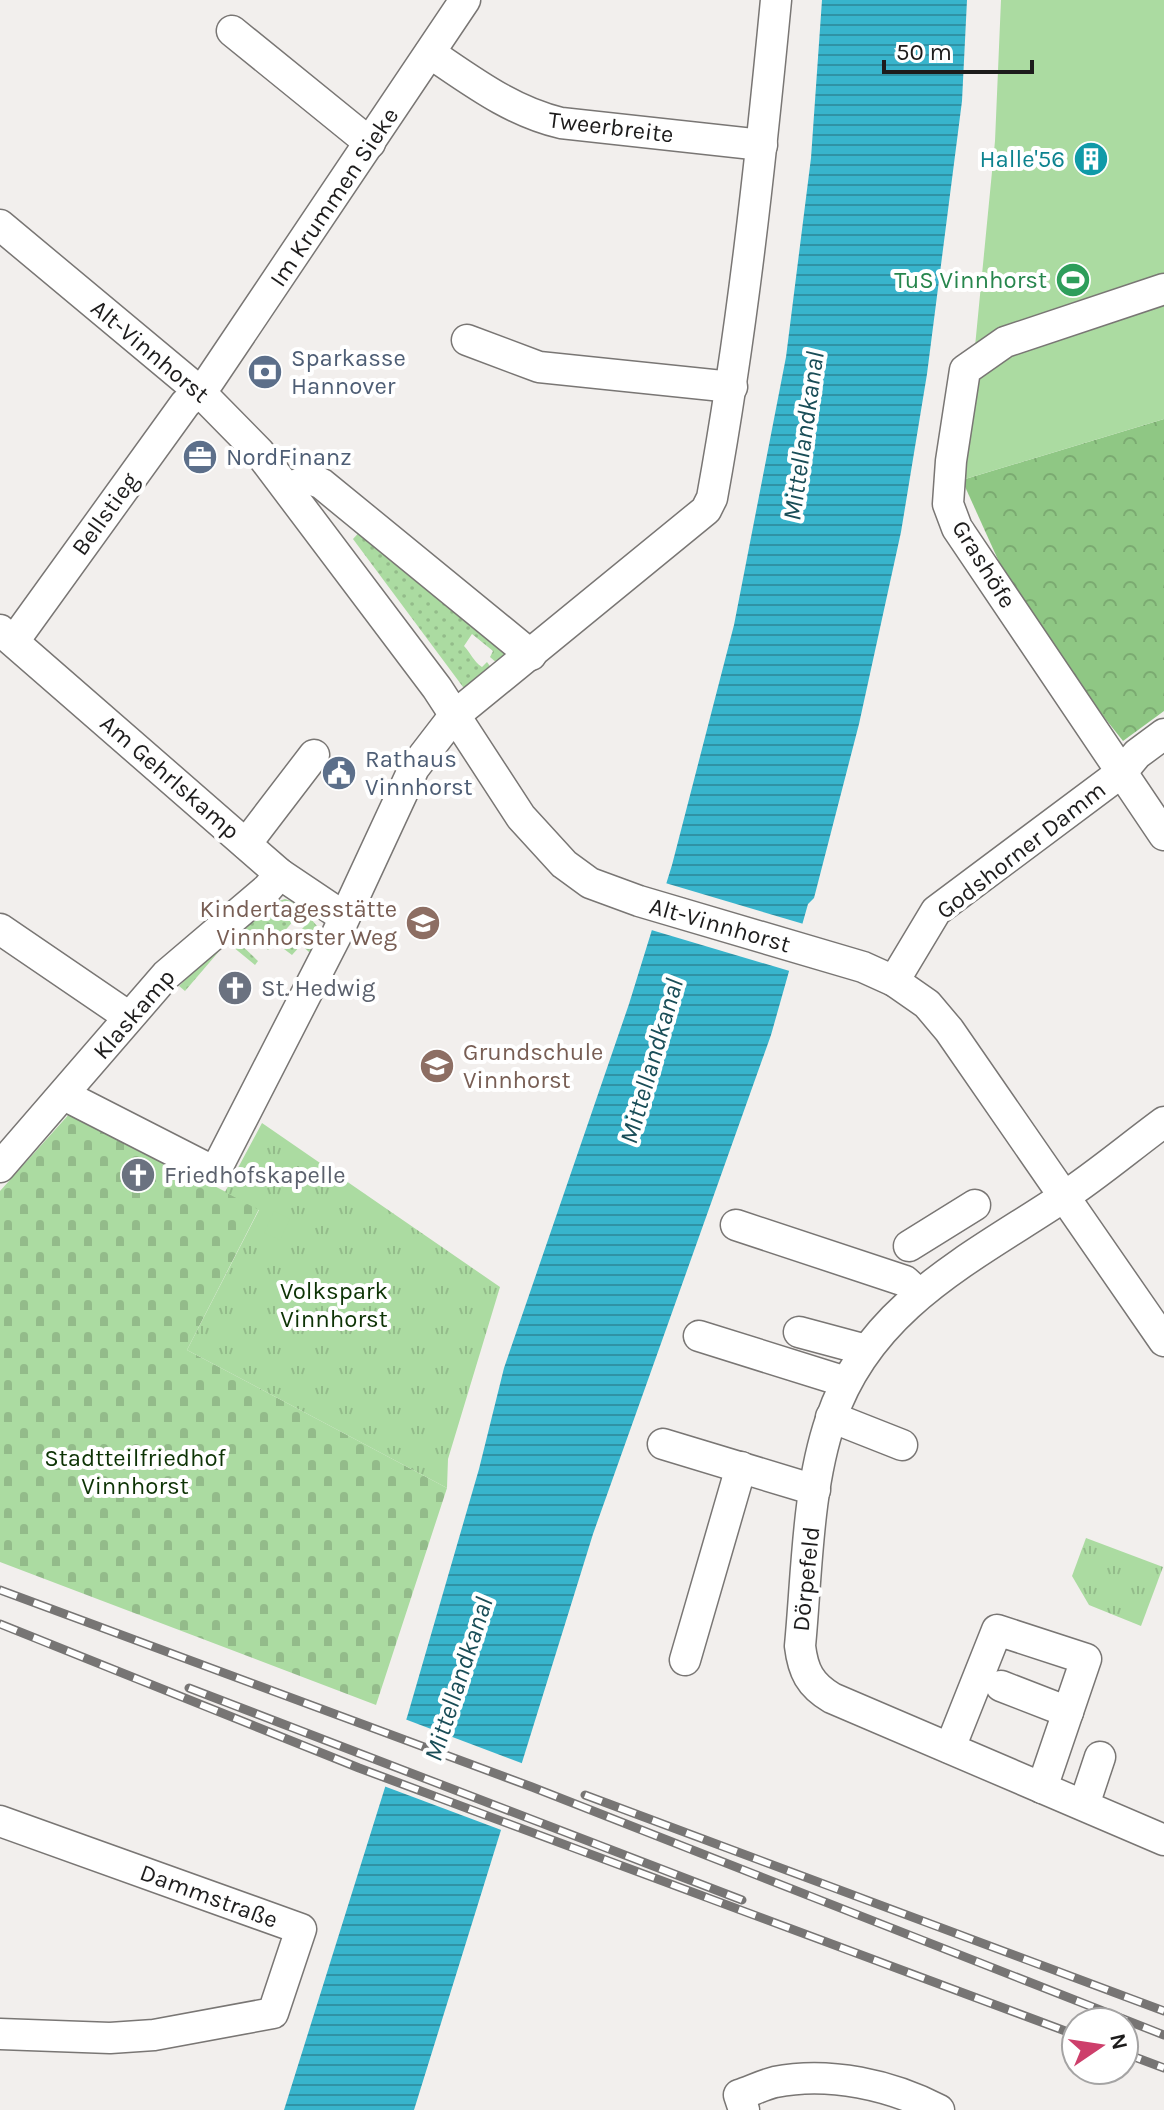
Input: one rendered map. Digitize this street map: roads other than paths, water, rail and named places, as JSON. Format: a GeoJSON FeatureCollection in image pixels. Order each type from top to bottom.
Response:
{"type":"FeatureCollection","features":[{"type":"Feature","properties":{"kind":"street","name":"Im Krummen Sieke"},"geometry":{"type":"LineString","coordinates":[[199,391],[209,381],[465,0]]}},
{"type":"Feature","properties":{"kind":"street"},"geometry":{"type":"LineString","coordinates":[[64,1095],[203,1166],[217,1168],[344,917],[414,768],[454,716],[706,510],[712,498],[732,387],[762,145],[776,0]]}},
{"type":"Feature","properties":{"kind":"street"},"geometry":{"type":"LineString","coordinates":[[232,31],[370,143]]}},
{"type":"Feature","properties":{"kind":"street","name":"Tweerbreite"},"geometry":{"type":"LineString","coordinates":[[430,53],[506,104],[534,117],[561,123],[762,145]]}},
{"type":"Feature","properties":{"kind":"street","name":"Alt-Vinnhorst"},"geometry":{"type":"LineString","coordinates":[[0,225],[199,391],[259,452],[437,688],[521,817],[553,854],[590,883],[639,901],[863,967],[894,981],[927,1004],[949,1030],[1164,1341]]}},
{"type":"Feature","properties":{"kind":"street","name":"Grashöfe"},"geometry":{"type":"LineString","coordinates":[[1164,289],[1005,342],[965,370],[951,461],[948,504],[957,528],[1164,835]]}},
{"type":"Feature","properties":{"kind":"street"},"geometry":{"type":"LineString","coordinates":[[467,340],[539,367],[732,387]]}},
{"type":"Feature","properties":{"kind":"street","name":"Bellstieg"},"geometry":{"type":"LineString","coordinates":[[7,636],[185,404],[199,391]]}},
{"type":"Feature","properties":{"kind":"street"},"geometry":{"type":"LineString","coordinates":[[289,489],[304,480],[313,479],[322,484],[531,655]]}},
{"type":"Feature","properties":{"kind":"street","name":"Am Gehrlskamp"},"geometry":{"type":"LineString","coordinates":[[7,636],[280,874],[344,917]]}},
{"type":"Feature","properties":{"kind":"street","name":"Godshorner Damm"},"geometry":{"type":"LineString","coordinates":[[894,981],[936,911],[1122,772],[1137,754],[1164,734]]}},
{"type":"Feature","properties":{"kind":"street"},"geometry":{"type":"LineString","coordinates":[[246,844],[314,755]]}},
{"type":"Feature","properties":{"kind":"street","name":"Klaskamp"},"geometry":{"type":"LineString","coordinates":[[0,1167],[166,975],[267,889],[280,874]]}},
{"type":"Feature","properties":{"kind":"street"},"geometry":{"type":"LineString","coordinates":[[0,929],[129,1017]]}},
{"type":"Feature","properties":{"kind":"street","name":"Dörpefeld"},"geometry":{"type":"LineString","coordinates":[[1164,1122],[1064,1196],[918,1293],[866,1350],[846,1382],[831,1417],[821,1454],[800,1646],[802,1665],[808,1678],[832,1698],[1164,1840]]}},
{"type":"Feature","properties":{"kind":"street"},"geometry":{"type":"LineString","coordinates":[[909,1246],[975,1205]]}},
{"type":"Feature","properties":{"kind":"street"},"geometry":{"type":"LineString","coordinates":[[736,1225],[905,1281],[918,1293]]}},
{"type":"Feature","properties":{"kind":"street"},"geometry":{"type":"LineString","coordinates":[[799,1332],[866,1350]]}},
{"type":"Feature","properties":{"kind":"street"},"geometry":{"type":"LineString","coordinates":[[699,1336],[846,1382]]}},
{"type":"Feature","properties":{"kind":"street"},"geometry":{"type":"LineString","coordinates":[[831,1417],[902,1445]]}},
{"type":"Feature","properties":{"kind":"street"},"geometry":{"type":"LineString","coordinates":[[663,1444],[815,1490]]}},
{"type":"Feature","properties":{"kind":"street"},"geometry":{"type":"LineString","coordinates":[[685,1660],[741,1467]]}},
{"type":"Feature","properties":{"kind":"street"},"geometry":{"type":"LineString","coordinates":[[950,1748],[997,1630],[1086,1659],[1042,1788]]}},
{"type":"Feature","properties":{"kind":"street"},"geometry":{"type":"LineString","coordinates":[[1001,1686],[1068,1712]]}},
{"type":"Feature","properties":{"kind":"street"},"geometry":{"type":"LineString","coordinates":[[1084,1805],[1100,1757]]}},
{"type":"Feature","properties":{"kind":"street","name":"Dammstraße"},"geometry":{"type":"LineString","coordinates":[[0,1821],[301,1929],[273,2013],[154,2035],[110,2038],[0,2034]]}},
{"type":"Feature","properties":{"kind":"street"},"geometry":{"type":"LineString","coordinates":[[744,2110],[739,2095],[775,2082],[820,2079],[888,2089],[939,2110]]}},
{"type":"Feature","properties":{"kind":"water","name":"Mittellandkanal"},"geometry":{"type":"Polygon","coordinates":[[[822,0],[967,0],[962,101],[927,374],[901,532],[859,724],[814,898],[808,904],[771,1035],[593,1534],[414,2110],[284,2110],[408,1714],[479,1469],[504,1368],[629,1004],[672,865],[734,625],[786,357],[811,158],[822,0]]]}},
{"type":"Feature","properties":{"kind":"railway"},"geometry":{"type":"LineString","coordinates":[[0,1590],[532,1787],[1164,2035]]}},
{"type":"Feature","properties":{"kind":"railway"},"geometry":{"type":"LineString","coordinates":[[0,1624],[359,1768],[1060,2029]]}},
{"type":"Feature","properties":{"kind":"railway"},"geometry":{"type":"LineString","coordinates":[[189,1688],[742,1900]]}},
{"type":"Feature","properties":{"kind":"railway"},"geometry":{"type":"LineString","coordinates":[[585,1795],[1164,2011]]}},
{"type":"Feature","properties":{"kind":"railway"},"geometry":{"type":"LineString","coordinates":[[1140,2059],[1164,2068]]}},
{"type":"Feature","properties":{"kind":"place","name":"Halle'56"},"geometry":{"type":"Point","coordinates":[1091,159]}},
{"type":"Feature","properties":{"kind":"place","name":"TuS Vinnhorst"},"geometry":{"type":"Point","coordinates":[1073,280]}},
{"type":"Feature","properties":{"kind":"place","name":"Sparkasse Hannover"},"geometry":{"type":"Point","coordinates":[265,372]}},
{"type":"Feature","properties":{"kind":"place","name":"NordFinanz"},"geometry":{"type":"Point","coordinates":[200,457]}},
{"type":"Feature","properties":{"kind":"place","name":"Rathaus Vinnhorst"},"geometry":{"type":"Point","coordinates":[339,773]}},
{"type":"Feature","properties":{"kind":"place","name":"Kindertagesstätte Vinnhorster Weg"},"geometry":{"type":"Point","coordinates":[423,923]}},
{"type":"Feature","properties":{"kind":"place","name":"St. Hedwig"},"geometry":{"type":"Point","coordinates":[235,988]}},
{"type":"Feature","properties":{"kind":"place","name":"Grundschule Vinnhorst"},"geometry":{"type":"Point","coordinates":[437,1066]}},
{"type":"Feature","properties":{"kind":"place","name":"Friedhofskapelle"},"geometry":{"type":"Point","coordinates":[138,1175]}},
{"type":"Feature","properties":{"kind":"park label","name":"Volkspark Vinnhorst"},"geometry":{"type":"Point","coordinates":[334,1305]}},
{"type":"Feature","properties":{"kind":"park label","name":"Stadtteilfriedhof Vinnhorst"},"geometry":{"type":"Point","coordinates":[135,1472]}}]}
